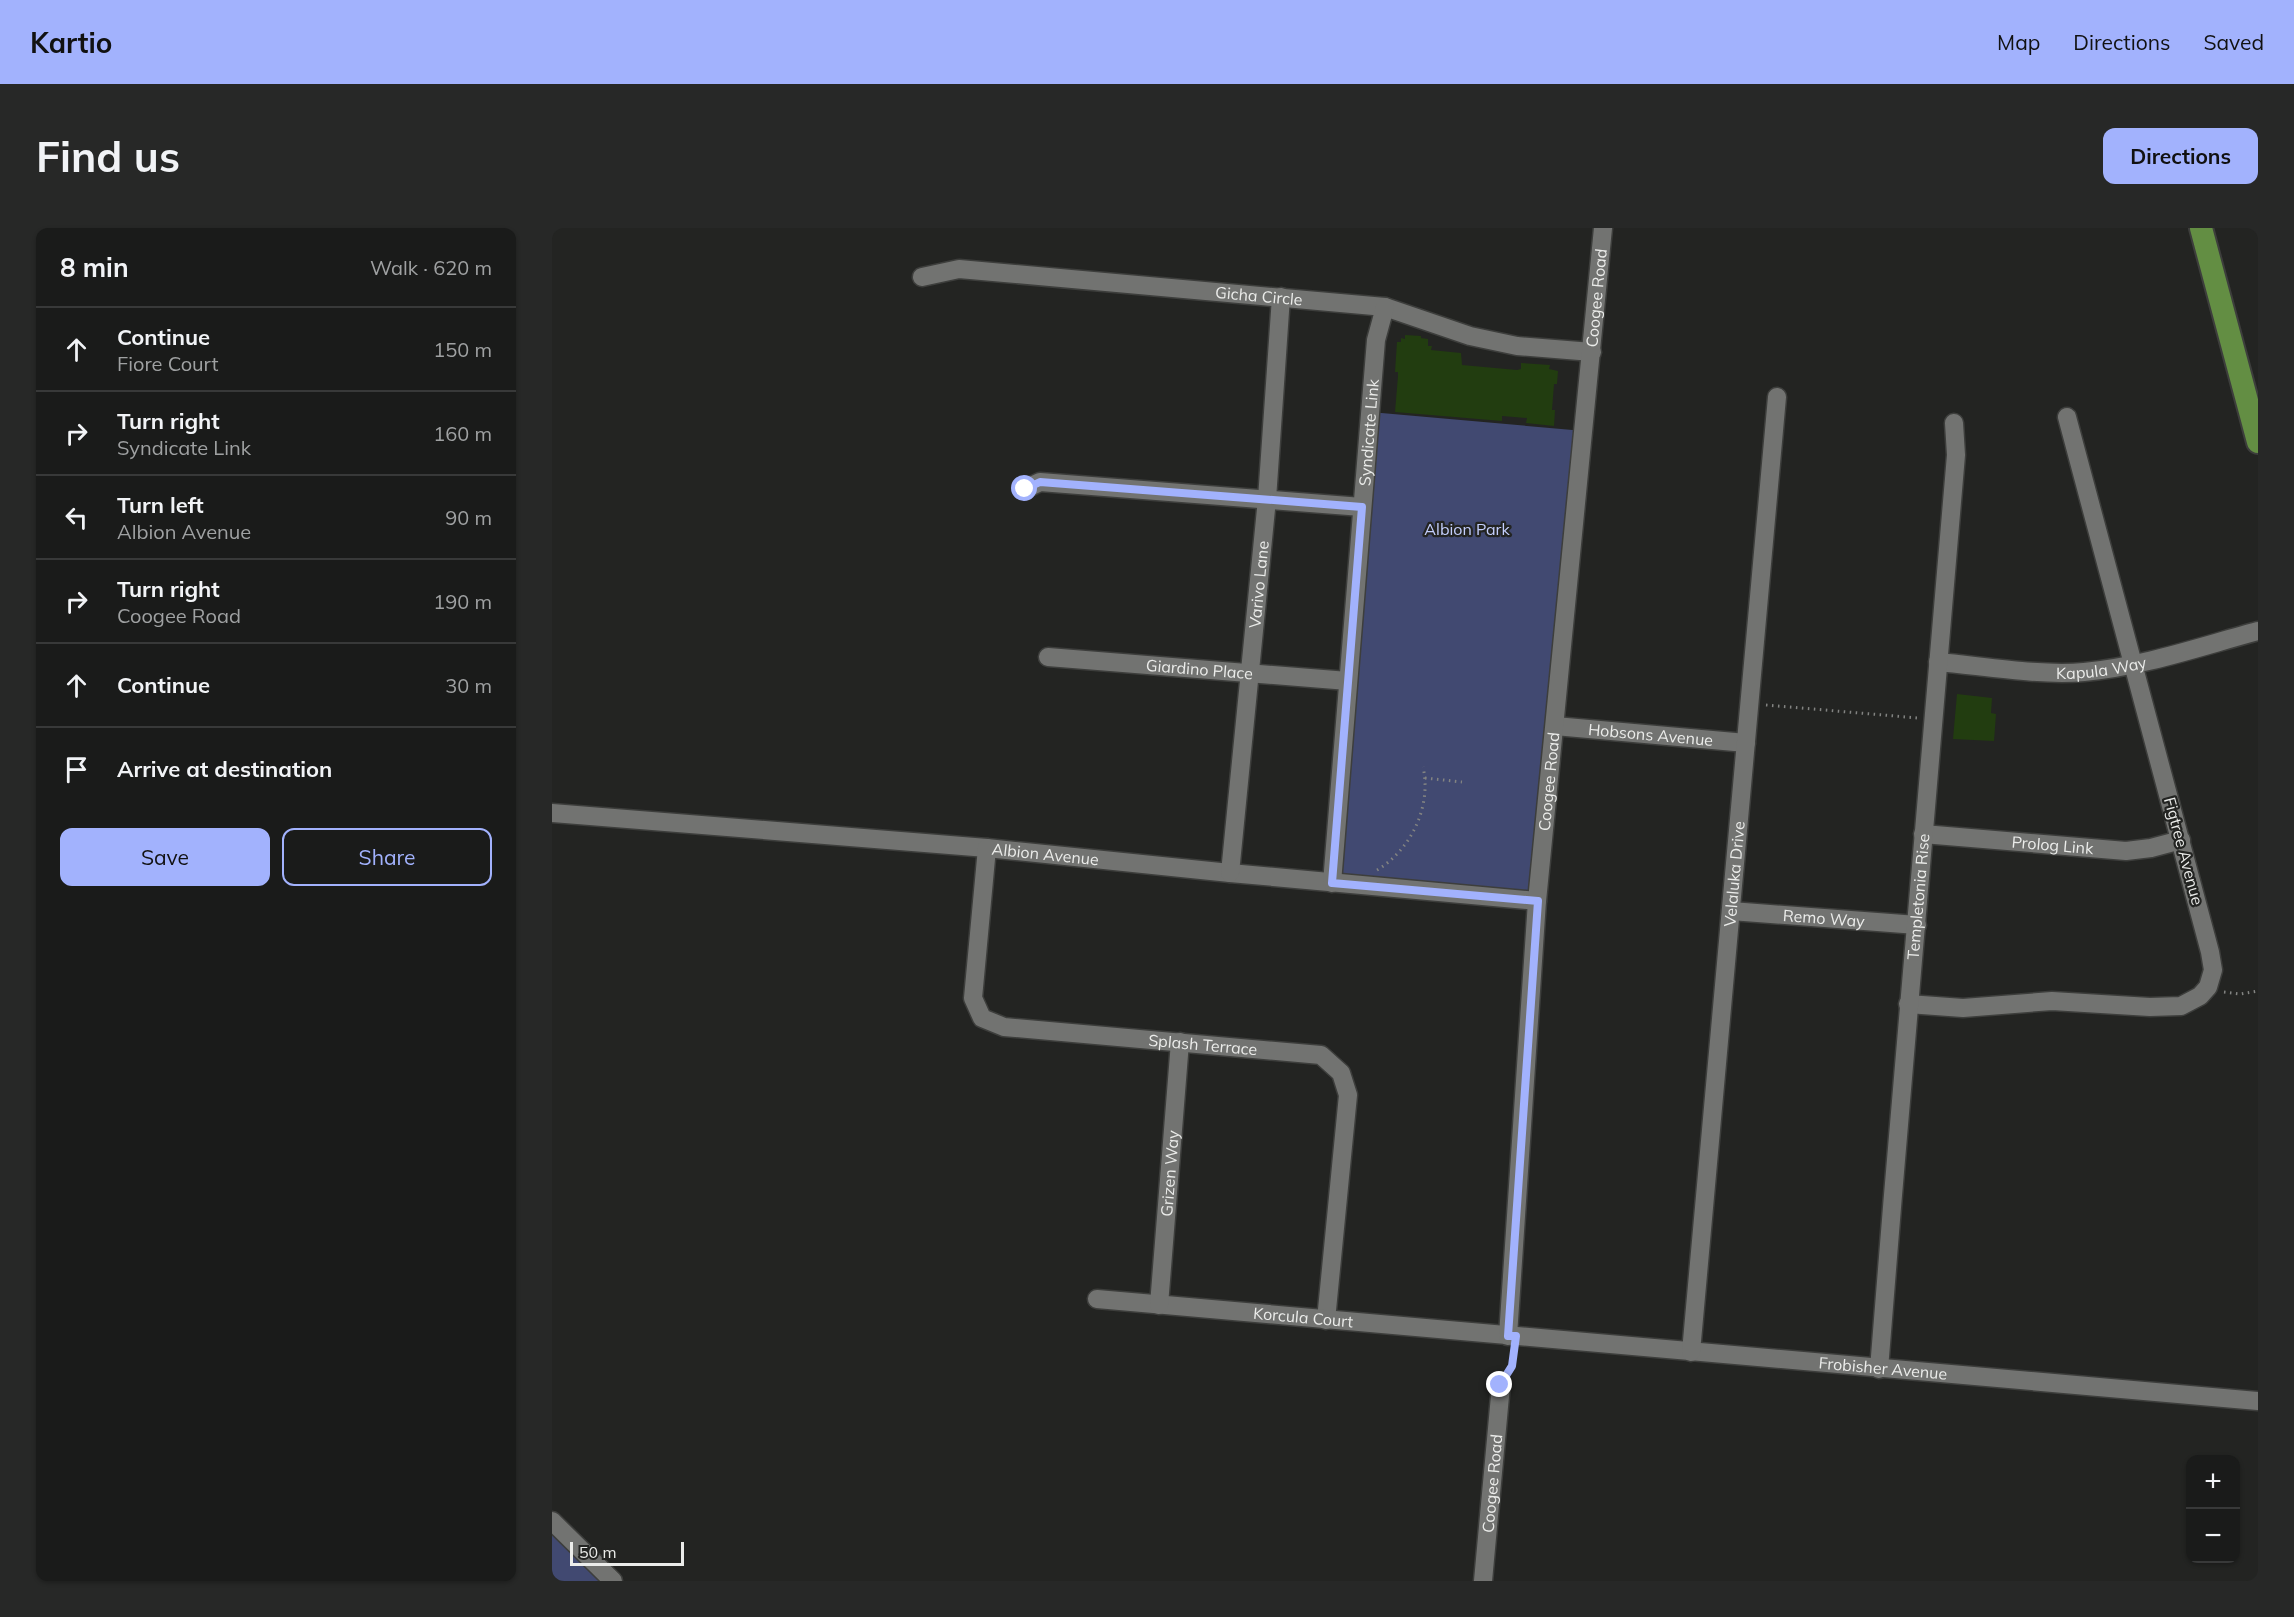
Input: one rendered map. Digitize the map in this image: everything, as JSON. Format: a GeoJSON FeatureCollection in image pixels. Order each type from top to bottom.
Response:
{"type":"FeatureCollection","features":[{"type":"Feature","properties":{"kind":"main road"},"geometry":{"type":"LineString","coordinates":[[2201,228],[2258,442]]}},
{"type":"Feature","properties":{"kind":"street","name":"Coogee Road"},"geometry":{"type":"LineString","coordinates":[[1512,1336],[1538,901],[1603,228]]}},
{"type":"Feature","properties":{"kind":"street","name":"Gicha Circle"},"geometry":{"type":"LineString","coordinates":[[922,277],[959,269],[1385,307],[1470,336],[1517,346],[1592,352]]}},
{"type":"Feature","properties":{"kind":"street","name":"Varivo Lane"},"geometry":{"type":"LineString","coordinates":[[1230,873],[1267,499],[1281,297]]}},
{"type":"Feature","properties":{"kind":"street","name":"Syndicate Link"},"geometry":{"type":"LineString","coordinates":[[1332,883],[1376,340],[1385,307]]}},
{"type":"Feature","properties":{"kind":"street","name":"Velaluka Drive"},"geometry":{"type":"LineString","coordinates":[[1691,1352],[1777,397]]}},
{"type":"Feature","properties":{"kind":"street","name":"Figtree Avenue"},"geometry":{"type":"LineString","coordinates":[[2067,417],[2212,961],[2208,987]]}},
{"type":"Feature","properties":{"kind":"street","name":"Templetonia Rise"},"geometry":{"type":"LineString","coordinates":[[1879,1369],[1956,454],[1954,423]]}},
{"type":"Feature","properties":{"kind":"street"},"geometry":{"type":"LineString","coordinates":[[1025,489],[1040,482],[1362,507]]}},
{"type":"Feature","properties":{"kind":"street","name":"Kapula Way"},"geometry":{"type":"LineString","coordinates":[[1938,662],[2069,673],[2096,671],[2258,631]]}},
{"type":"Feature","properties":{"kind":"street","name":"Giardino Place"},"geometry":{"type":"LineString","coordinates":[[1048,657],[1348,681]]}},
{"type":"Feature","properties":{"kind":"street","name":"Hobsons Avenue"},"geometry":{"type":"LineString","coordinates":[[1555,726],[1746,744]]}},
{"type":"Feature","properties":{"kind":"street","name":"Albion Avenue"},"geometry":{"type":"LineString","coordinates":[[552,813],[987,848],[1332,883],[1538,901]]}},
{"type":"Feature","properties":{"kind":"street","name":"Prolog Link"},"geometry":{"type":"LineString","coordinates":[[1923,834],[2126,851],[2151,848],[2181,840]]}},
{"type":"Feature","properties":{"kind":"street","name":"Splash Terrace"},"geometry":{"type":"LineString","coordinates":[[987,848],[973,998],[982,1018],[1004,1027],[1321,1054],[1341,1073],[1348,1095],[1326,1320]]}},
{"type":"Feature","properties":{"kind":"street","name":"Remo Way"},"geometry":{"type":"LineString","coordinates":[[1731,911],[1917,925]]}},
{"type":"Feature","properties":{"kind":"street"},"geometry":{"type":"LineString","coordinates":[[1908,1004],[1964,1008],[2052,1001],[2169,1007],[2192,1002],[2208,987]]}},
{"type":"Feature","properties":{"kind":"street","name":"Grizen Way"},"geometry":{"type":"LineString","coordinates":[[1159,1305],[1180,1042]]}},
{"type":"Feature","properties":{"kind":"street","name":"Korcula Court"},"geometry":{"type":"LineString","coordinates":[[1097,1299],[1512,1336]]}},
{"type":"Feature","properties":{"kind":"street","name":"Frobisher Avenue"},"geometry":{"type":"LineString","coordinates":[[1512,1336],[2258,1401]]}},
{"type":"Feature","properties":{"kind":"street","name":"Coogee Road"},"geometry":{"type":"LineString","coordinates":[[1483,1581],[1500,1385]]}},
{"type":"Feature","properties":{"kind":"street"},"geometry":{"type":"LineString","coordinates":[[552,1521],[613,1581]]}},
{"type":"Feature","properties":{"kind":"path"},"geometry":{"type":"LineString","coordinates":[[1749,704],[1933,719]]}},
{"type":"Feature","properties":{"kind":"path"},"geometry":{"type":"LineString","coordinates":[[1376,871],[1393,858],[1412,835],[1420,817],[1425,778],[1423,767]]}},
{"type":"Feature","properties":{"kind":"path"},"geometry":{"type":"LineString","coordinates":[[1425,778],[1462,782]]}},
{"type":"Feature","properties":{"kind":"path"},"geometry":{"type":"LineString","coordinates":[[2208,987],[2230,994],[2258,991]]}},
{"type":"Feature","properties":{"kind":"path"},"geometry":{"type":"LineString","coordinates":[[1500,1385],[1512,1366],[1512,1336]]}},
{"type":"Feature","properties":{"kind":"green space","name":"Albion Park"},"geometry":{"type":"Polygon","coordinates":[[[1370,412],[1584,431],[1537,901],[1332,883],[1370,412]]]}},
{"type":"Feature","properties":{"kind":"green space"},"geometry":{"type":"Polygon","coordinates":[[[552,1535],[600,1581],[552,1581],[552,1535]]]}},
{"type":"Feature","properties":{"kind":"building"},"geometry":{"type":"Polygon","coordinates":[[[1405,335],[1428,339],[1428,346],[1432,346],[1431,350],[1461,353],[1462,365],[1517,370],[1521,369],[1521,363],[1550,365],[1549,369],[1558,371],[1557,384],[1554,384],[1552,410],[1555,410],[1554,426],[1526,423],[1527,418],[1502,416],[1502,421],[1395,412],[1398,376],[1398,372],[1395,372],[1397,342],[1401,342],[1401,338],[1405,339],[1405,335]]]}},
{"type":"Feature","properties":{"kind":"building"},"geometry":{"type":"Polygon","coordinates":[[[1957,694],[1992,698],[1991,713],[1996,714],[1994,741],[1953,739],[1957,694]]]}},
{"type":"Feature","properties":{"kind":"route"},"geometry":{"type":"LineString","coordinates":[[1025,489],[1040,482],[1362,507],[1332,883],[1538,901],[1508,1336],[1516,1336],[1512,1366],[1500,1385]]}}]}
